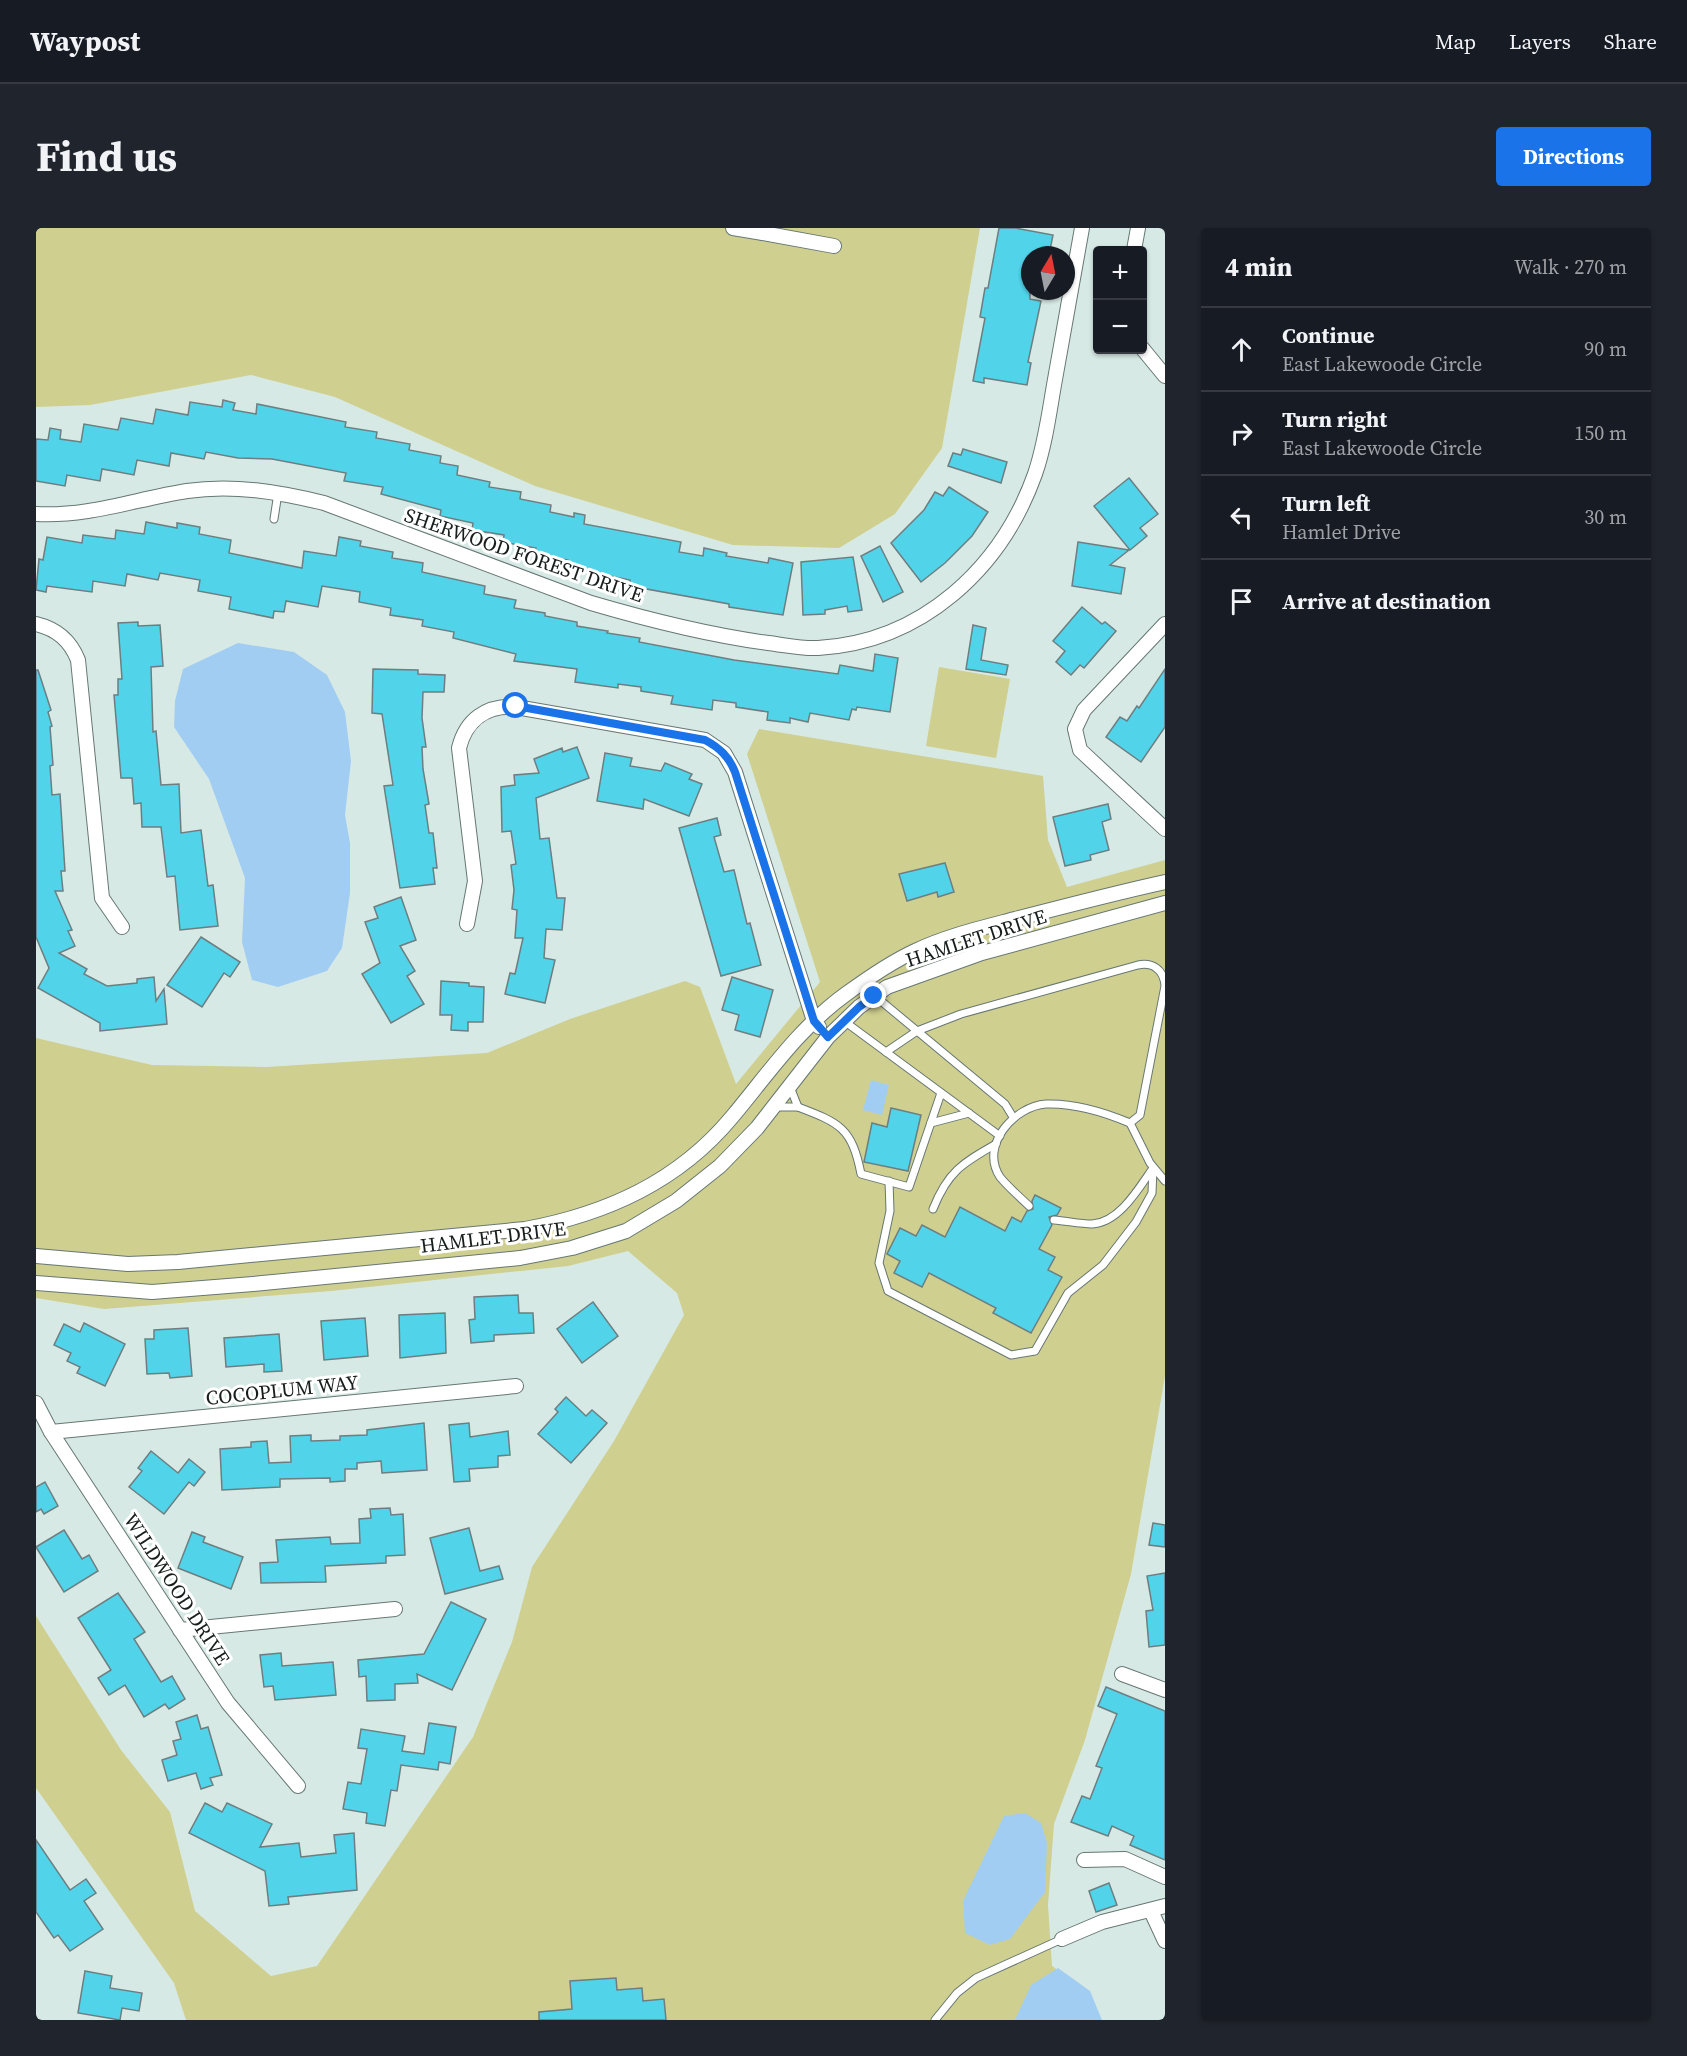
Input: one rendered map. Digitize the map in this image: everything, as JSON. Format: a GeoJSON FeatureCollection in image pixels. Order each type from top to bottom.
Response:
{"type":"FeatureCollection","features":[{"type":"Feature","properties":{"kind":"street"},"geometry":{"type":"LineString","coordinates":[[733,228],[764,231],[834,246]]}},
{"type":"Feature","properties":{"kind":"street","name":"SHERWOOD FOREST DRIVE"},"geometry":{"type":"LineString","coordinates":[[36,514],[70,514],[107,509],[190,491],[235,489],[278,493],[324,503],[591,603],[635,616],[694,630],[808,648],[870,639],[909,624],[952,597],[984,565],[1022,506],[1042,451],[1082,228]]}},
{"type":"Feature","properties":{"kind":"street"},"geometry":{"type":"LineString","coordinates":[[1135,246],[1138,228]]}},
{"type":"Feature","properties":{"kind":"street"},"geometry":{"type":"LineString","coordinates":[[1147,353],[1165,376]]}},
{"type":"Feature","properties":{"kind":"street"},"geometry":{"type":"LineString","coordinates":[[36,624],[59,633],[74,650],[78,660],[102,898],[122,927]]}},
{"type":"Feature","properties":{"kind":"street"},"geometry":{"type":"LineString","coordinates":[[1165,624],[1084,710],[1076,729],[1080,750],[1165,829]]}},
{"type":"Feature","properties":{"kind":"street"},"geometry":{"type":"LineString","coordinates":[[467,924],[476,881],[459,748],[461,737],[474,719],[494,708],[516,706],[705,740],[724,753],[735,772],[814,1021],[828,1037]]}},
{"type":"Feature","properties":{"kind":"street","name":"HAMLET DRIVE"},"geometry":{"type":"LineString","coordinates":[[36,1256],[128,1264],[178,1262],[525,1229],[567,1221],[613,1205],[659,1182],[699,1152],[731,1118],[782,1052],[843,996],[878,972],[957,934],[1165,882]]}},
{"type":"Feature","properties":{"kind":"street","name":"HAMLET DRIVE"},"geometry":{"type":"LineString","coordinates":[[36,1283],[152,1292],[520,1258],[572,1248],[626,1231],[675,1201],[720,1166],[774,1107],[828,1037],[844,1021],[887,987],[982,952],[1165,903]]}},
{"type":"Feature","properties":{"kind":"street","name":"COCOPLUM WAY"},"geometry":{"type":"LineString","coordinates":[[51,1432],[516,1386]]}},
{"type":"Feature","properties":{"kind":"street","name":"WILDWOOD DRIVE"},"geometry":{"type":"LineString","coordinates":[[36,1403],[51,1432],[228,1703],[298,1786]]}},
{"type":"Feature","properties":{"kind":"street"},"geometry":{"type":"LineString","coordinates":[[180,1630],[395,1610]]}},
{"type":"Feature","properties":{"kind":"street"},"geometry":{"type":"LineString","coordinates":[[1122,1674],[1165,1690]]}},
{"type":"Feature","properties":{"kind":"street"},"geometry":{"type":"LineString","coordinates":[[1084,1860],[1125,1859],[1165,1877]]}},
{"type":"Feature","properties":{"kind":"street"},"geometry":{"type":"LineString","coordinates":[[1062,1939],[1102,1922],[1158,1908],[1165,1941]]}},
{"type":"Feature","properties":{"kind":"lane"},"geometry":{"type":"LineString","coordinates":[[274,519],[278,493]]}},
{"type":"Feature","properties":{"kind":"lane"},"geometry":{"type":"LineString","coordinates":[[886,1052],[917,1031],[982,1008],[1138,965],[1151,965],[1162,973],[1165,986],[1140,1115],[1130,1123]]}},
{"type":"Feature","properties":{"kind":"lane"},"geometry":{"type":"LineString","coordinates":[[874,996],[1005,1104],[1013,1117]]}},
{"type":"Feature","properties":{"kind":"lane"},"geometry":{"type":"LineString","coordinates":[[844,1021],[1000,1136]]}},
{"type":"Feature","properties":{"kind":"lane"},"geometry":{"type":"LineString","coordinates":[[790,1087],[798,1107]]}},
{"type":"Feature","properties":{"kind":"lane"},"geometry":{"type":"LineString","coordinates":[[774,1107],[798,1107],[833,1121],[844,1130],[855,1153],[861,1174],[909,1186],[941,1093]]}},
{"type":"Feature","properties":{"kind":"lane"},"geometry":{"type":"LineString","coordinates":[[1029,1206],[999,1175],[995,1160],[996,1144],[1000,1136],[1013,1117],[1027,1108],[1062,1104],[1106,1113],[1130,1123],[1154,1168],[1165,1181]]}},
{"type":"Feature","properties":{"kind":"lane"},"geometry":{"type":"LineString","coordinates":[[931,1122],[969,1113]]}},
{"type":"Feature","properties":{"kind":"lane"},"geometry":{"type":"LineString","coordinates":[[933,1209],[941,1189],[962,1163],[996,1144]]}},
{"type":"Feature","properties":{"kind":"lane"},"geometry":{"type":"LineString","coordinates":[[889,1181],[890,1211],[879,1263],[888,1291],[1011,1355],[1035,1351],[1068,1293],[1103,1264],[1136,1222],[1152,1193],[1154,1168]]}},
{"type":"Feature","properties":{"kind":"lane"},"geometry":{"type":"LineString","coordinates":[[1054,1220],[1095,1224],[1116,1213],[1133,1196],[1154,1168]]}},
{"type":"Feature","properties":{"kind":"lane"},"geometry":{"type":"LineString","coordinates":[[934,2020],[957,1993],[976,1978],[1062,1939]]}},
{"type":"Feature","properties":{"kind":"green space"},"geometry":{"type":"Polygon","coordinates":[[[36,228],[980,228],[942,448],[895,514],[839,548],[733,545],[535,486],[335,397],[251,375],[90,405],[36,407],[36,228]]]}},
{"type":"Feature","properties":{"kind":"green space"},"geometry":{"type":"Polygon","coordinates":[[[939,667],[1010,679],[996,758],[926,746],[939,667]]]}},
{"type":"Feature","properties":{"kind":"green space"},"geometry":{"type":"Polygon","coordinates":[[[759,729],[1043,776],[1048,840],[1067,887],[1165,860],[1165,1376],[1131,1574],[1085,1740],[1054,1824],[1048,1905],[1052,1966],[1087,1992],[1099,2020],[186,2020],[174,1983],[36,1788],[36,1616],[121,1750],[170,1812],[195,1911],[271,1976],[317,1966],[473,1737],[512,1642],[532,1567],[614,1441],[684,1315],[677,1293],[628,1251],[568,1266],[331,1291],[104,1309],[36,1298],[36,1038],[152,1065],[267,1067],[487,1053],[570,1019],[685,981],[700,987],[736,1084],[820,982],[747,754],[759,729]]]}},
{"type":"Feature","properties":{"kind":"water"},"geometry":{"type":"Polygon","coordinates":[[[238,643],[294,652],[327,675],[345,712],[351,761],[345,815],[350,843],[350,893],[342,948],[327,971],[278,987],[252,980],[242,942],[245,878],[209,779],[174,727],[175,701],[183,669],[238,643]]]}},
{"type":"Feature","properties":{"kind":"water"},"geometry":{"type":"Polygon","coordinates":[[[871,1080],[889,1085],[882,1115],[863,1110],[871,1080]]]}},
{"type":"Feature","properties":{"kind":"water"},"geometry":{"type":"Polygon","coordinates":[[[1025,1813],[1041,1823],[1047,1843],[1045,1892],[1010,1939],[990,1945],[965,1933],[963,1901],[1004,1816],[1025,1813]]]}},
{"type":"Feature","properties":{"kind":"water"},"geometry":{"type":"Polygon","coordinates":[[[1058,1968],[1090,1991],[1102,2020],[1015,2020],[1031,1985],[1058,1968]]]}},
{"type":"Feature","properties":{"kind":"building"},"geometry":{"type":"Polygon","coordinates":[[[999,228],[1015,228],[1053,235],[1051,246],[1021,246],[1021,300],[1041,301],[1028,362],[1031,363],[1027,385],[984,378],[984,383],[973,381],[985,318],[980,317],[985,288],[988,288],[999,228]]]}},
{"type":"Feature","properties":{"kind":"building"},"geometry":{"type":"Polygon","coordinates":[[[223,400],[235,403],[233,410],[256,414],[257,404],[346,422],[345,427],[377,432],[376,438],[410,444],[409,450],[441,456],[440,463],[458,466],[457,475],[490,482],[489,487],[521,492],[520,499],[551,505],[550,512],[574,517],[574,513],[585,515],[584,524],[681,542],[679,552],[703,556],[704,548],[727,553],[726,556],[768,563],[769,558],[793,563],[783,615],[729,607],[729,604],[630,586],[630,580],[567,567],[568,560],[535,553],[536,548],[503,542],[504,535],[472,530],[473,523],[440,516],[441,510],[381,494],[383,487],[344,481],[346,473],[272,459],[238,458],[206,452],[204,459],[171,453],[169,466],[137,460],[134,475],[102,469],[100,481],[67,475],[65,486],[36,481],[36,439],[48,440],[50,428],[61,430],[60,439],[81,442],[84,424],[118,430],[121,418],[153,424],[156,409],[188,415],[190,402],[222,407],[223,400]]]}},
{"type":"Feature","properties":{"kind":"building"},"geometry":{"type":"Polygon","coordinates":[[[963,449],[1007,462],[1001,483],[948,466],[953,453],[961,455],[963,449]]]}},
{"type":"Feature","properties":{"kind":"building"},"geometry":{"type":"Polygon","coordinates":[[[1129,478],[1158,514],[1140,528],[1147,536],[1130,550],[1094,506],[1129,478]]]}},
{"type":"Feature","properties":{"kind":"building"},"geometry":{"type":"Polygon","coordinates":[[[949,487],[988,512],[972,536],[945,563],[921,582],[891,543],[924,510],[935,492],[943,496],[949,487]]]}},
{"type":"Feature","properties":{"kind":"building"},"geometry":{"type":"Polygon","coordinates":[[[146,522],[177,528],[177,523],[200,527],[199,534],[231,540],[229,553],[302,568],[304,551],[336,556],[339,537],[361,541],[360,546],[393,552],[392,558],[423,563],[422,572],[485,586],[484,594],[516,600],[514,608],[545,613],[545,616],[577,622],[577,626],[640,638],[639,642],[734,660],[838,674],[840,665],[873,671],[875,654],[898,658],[890,712],[857,707],[856,710],[852,709],[849,720],[810,713],[808,722],[790,718],[790,723],[767,720],[768,712],[736,707],[736,703],[713,700],[712,710],[671,704],[673,696],[641,691],[641,687],[618,684],[618,688],[575,682],[577,669],[514,661],[516,654],[453,638],[454,632],[422,626],[423,620],[390,615],[391,608],[359,602],[360,592],[322,586],[318,607],[286,601],[284,612],[274,611],[273,618],[229,609],[231,597],[198,591],[200,580],[160,573],[158,580],[127,574],[125,586],[93,581],[92,592],[47,586],[46,592],[36,590],[39,559],[43,560],[47,537],[82,543],[83,535],[115,539],[116,530],[144,534],[146,522]]]}},
{"type":"Feature","properties":{"kind":"building"},"geometry":{"type":"Polygon","coordinates":[[[1078,542],[1129,550],[1110,565],[1125,568],[1121,594],[1072,586],[1078,542]]]}},
{"type":"Feature","properties":{"kind":"building"},"geometry":{"type":"Polygon","coordinates":[[[880,546],[903,592],[883,602],[861,556],[880,546]]]}},
{"type":"Feature","properties":{"kind":"building"},"geometry":{"type":"Polygon","coordinates":[[[853,557],[862,610],[848,612],[847,606],[825,610],[825,614],[803,615],[801,562],[853,557]]]}},
{"type":"Feature","properties":{"kind":"building"},"geometry":{"type":"Polygon","coordinates":[[[1082,607],[1102,624],[1105,622],[1116,631],[1084,668],[1080,665],[1071,675],[1056,662],[1065,651],[1053,641],[1082,607]]]}},
{"type":"Feature","properties":{"kind":"building"},"geometry":{"type":"Polygon","coordinates":[[[138,622],[138,626],[160,625],[163,666],[151,667],[153,732],[156,731],[161,785],[179,784],[181,833],[201,830],[208,886],[213,885],[218,926],[180,930],[175,876],[167,877],[161,827],[142,827],[141,803],[134,804],[132,778],[121,778],[114,695],[118,695],[118,679],[122,679],[118,623],[138,622]]]}},
{"type":"Feature","properties":{"kind":"building"},"geometry":{"type":"Polygon","coordinates":[[[973,625],[986,628],[981,660],[1008,665],[1006,675],[966,669],[973,625]]]}},
{"type":"Feature","properties":{"kind":"building"},"geometry":{"type":"Polygon","coordinates":[[[373,669],[418,670],[418,674],[445,675],[444,692],[423,692],[422,718],[426,747],[422,747],[423,769],[429,804],[425,805],[429,833],[433,833],[437,868],[433,868],[435,884],[400,888],[384,786],[393,785],[382,714],[372,713],[373,669]]]}},
{"type":"Feature","properties":{"kind":"building"},"geometry":{"type":"Polygon","coordinates":[[[1165,669],[1165,727],[1141,762],[1106,737],[1120,717],[1127,721],[1137,706],[1139,708],[1165,669]]]}},
{"type":"Feature","properties":{"kind":"building"},"geometry":{"type":"Polygon","coordinates":[[[36,670],[38,670],[51,710],[48,712],[52,726],[50,727],[53,765],[50,766],[52,795],[60,794],[65,871],[61,871],[63,891],[55,891],[72,930],[68,931],[75,946],[59,953],[87,969],[84,974],[107,986],[137,983],[137,979],[154,977],[156,1001],[164,989],[167,1024],[100,1031],[100,1023],[38,988],[49,968],[36,937],[36,670]]]}},
{"type":"Feature","properties":{"kind":"building"},"geometry":{"type":"Polygon","coordinates":[[[577,747],[589,778],[536,798],[540,839],[549,838],[557,898],[565,898],[562,930],[546,929],[544,958],[555,960],[545,1003],[505,994],[510,973],[515,974],[523,938],[515,938],[517,910],[512,909],[514,890],[511,865],[516,864],[511,831],[502,832],[501,787],[515,785],[514,775],[539,773],[534,759],[562,748],[563,752],[577,747]]]}},
{"type":"Feature","properties":{"kind":"building"},"geometry":{"type":"Polygon","coordinates":[[[605,753],[632,758],[630,766],[661,771],[665,763],[692,774],[689,779],[702,784],[689,816],[644,799],[643,809],[597,801],[605,753]]]}},
{"type":"Feature","properties":{"kind":"building"},"geometry":{"type":"Polygon","coordinates":[[[1108,804],[1111,819],[1102,822],[1109,850],[1090,855],[1091,860],[1065,866],[1053,817],[1108,804]]]}},
{"type":"Feature","properties":{"kind":"building"},"geometry":{"type":"Polygon","coordinates":[[[717,818],[721,835],[714,837],[724,872],[734,870],[747,924],[750,923],[761,965],[721,976],[679,828],[717,818]]]}},
{"type":"Feature","properties":{"kind":"building"},"geometry":{"type":"Polygon","coordinates":[[[945,863],[954,892],[938,897],[937,892],[907,901],[899,874],[945,863]]]}},
{"type":"Feature","properties":{"kind":"building"},"geometry":{"type":"Polygon","coordinates":[[[401,897],[416,940],[400,946],[415,971],[407,976],[424,1004],[391,1023],[362,974],[380,963],[365,922],[378,918],[374,907],[401,897]]]}},
{"type":"Feature","properties":{"kind":"building"},"geometry":{"type":"Polygon","coordinates":[[[201,937],[240,962],[230,977],[224,973],[202,1007],[167,985],[201,937]]]}},
{"type":"Feature","properties":{"kind":"building"},"geometry":{"type":"Polygon","coordinates":[[[732,977],[773,990],[760,1037],[735,1030],[739,1015],[722,1010],[732,977]]]}},
{"type":"Feature","properties":{"kind":"building"},"geometry":{"type":"Polygon","coordinates":[[[441,981],[469,983],[469,986],[484,987],[483,1022],[468,1022],[468,1031],[451,1030],[452,1015],[440,1015],[441,981]]]}},
{"type":"Feature","properties":{"kind":"building"},"geometry":{"type":"Polygon","coordinates":[[[891,1108],[921,1115],[908,1171],[864,1162],[872,1123],[887,1127],[891,1108]]]}},
{"type":"Feature","properties":{"kind":"building"},"geometry":{"type":"Polygon","coordinates":[[[1035,1195],[1061,1208],[1057,1215],[1049,1217],[1052,1225],[1039,1249],[1055,1257],[1048,1270],[1062,1277],[1031,1333],[993,1313],[996,1308],[929,1273],[922,1287],[894,1273],[900,1261],[887,1254],[900,1228],[916,1236],[922,1225],[945,1237],[960,1207],[1005,1231],[1012,1217],[1021,1222],[1027,1211],[1033,1209],[1032,1201],[1035,1195]]]}},
{"type":"Feature","properties":{"kind":"building"},"geometry":{"type":"Polygon","coordinates":[[[518,1295],[519,1313],[533,1313],[534,1333],[494,1335],[494,1341],[471,1343],[469,1320],[475,1319],[474,1297],[518,1295]]]}},
{"type":"Feature","properties":{"kind":"building"},"geometry":{"type":"Polygon","coordinates":[[[593,1302],[618,1336],[582,1363],[557,1329],[593,1302]]]}},
{"type":"Feature","properties":{"kind":"building"},"geometry":{"type":"Polygon","coordinates":[[[445,1313],[446,1353],[400,1358],[399,1315],[445,1313]]]}},
{"type":"Feature","properties":{"kind":"building"},"geometry":{"type":"Polygon","coordinates":[[[365,1318],[368,1356],[324,1360],[321,1321],[365,1318]]]}},
{"type":"Feature","properties":{"kind":"building"},"geometry":{"type":"Polygon","coordinates":[[[84,1323],[125,1344],[105,1386],[77,1373],[80,1367],[67,1361],[71,1353],[54,1345],[64,1324],[80,1332],[84,1323]]]}},
{"type":"Feature","properties":{"kind":"building"},"geometry":{"type":"Polygon","coordinates":[[[188,1328],[192,1376],[170,1378],[169,1373],[147,1374],[145,1339],[154,1339],[154,1330],[188,1328]]]}},
{"type":"Feature","properties":{"kind":"building"},"geometry":{"type":"Polygon","coordinates":[[[279,1334],[282,1371],[264,1372],[264,1364],[226,1367],[224,1338],[279,1334]]]}},
{"type":"Feature","properties":{"kind":"building"},"geometry":{"type":"Polygon","coordinates":[[[566,1397],[586,1416],[592,1410],[607,1423],[571,1463],[538,1434],[558,1412],[555,1409],[566,1397]]]}},
{"type":"Feature","properties":{"kind":"building"},"geometry":{"type":"Polygon","coordinates":[[[424,1423],[427,1470],[382,1473],[381,1461],[357,1463],[357,1469],[345,1469],[345,1481],[330,1482],[330,1478],[280,1479],[280,1487],[222,1490],[220,1449],[251,1447],[251,1442],[267,1441],[269,1463],[291,1462],[290,1436],[311,1435],[311,1441],[340,1440],[340,1436],[367,1435],[367,1430],[424,1423]]]}},
{"type":"Feature","properties":{"kind":"building"},"geometry":{"type":"Polygon","coordinates":[[[469,1423],[470,1437],[508,1431],[510,1455],[498,1456],[498,1467],[469,1469],[470,1481],[454,1482],[449,1425],[469,1423]]]}},
{"type":"Feature","properties":{"kind":"building"},"geometry":{"type":"Polygon","coordinates":[[[151,1451],[178,1473],[189,1459],[205,1472],[194,1486],[189,1482],[164,1514],[129,1487],[142,1471],[138,1468],[151,1451]]]}},
{"type":"Feature","properties":{"kind":"building"},"geometry":{"type":"Polygon","coordinates":[[[45,1482],[58,1506],[44,1514],[41,1509],[36,1512],[36,1487],[45,1482]]]}},
{"type":"Feature","properties":{"kind":"building"},"geometry":{"type":"Polygon","coordinates":[[[390,1508],[391,1515],[403,1514],[405,1555],[386,1556],[386,1563],[325,1566],[326,1582],[261,1583],[260,1563],[278,1562],[276,1540],[330,1537],[331,1544],[360,1543],[359,1519],[371,1518],[370,1509],[390,1508]]]}},
{"type":"Feature","properties":{"kind":"building"},"geometry":{"type":"Polygon","coordinates":[[[1153,1523],[1165,1525],[1165,1547],[1149,1545],[1153,1523]]]}},
{"type":"Feature","properties":{"kind":"building"},"geometry":{"type":"Polygon","coordinates":[[[469,1528],[480,1571],[499,1566],[503,1579],[445,1594],[430,1538],[469,1528]]]}},
{"type":"Feature","properties":{"kind":"building"},"geometry":{"type":"Polygon","coordinates":[[[64,1530],[82,1559],[89,1555],[98,1571],[64,1592],[36,1547],[64,1530]]]}},
{"type":"Feature","properties":{"kind":"building"},"geometry":{"type":"Polygon","coordinates":[[[192,1532],[205,1537],[203,1542],[243,1557],[231,1589],[178,1568],[192,1532]]]}},
{"type":"Feature","properties":{"kind":"building"},"geometry":{"type":"Polygon","coordinates":[[[1165,1573],[1165,1645],[1149,1647],[1146,1611],[1153,1610],[1147,1576],[1165,1573]]]}},
{"type":"Feature","properties":{"kind":"building"},"geometry":{"type":"Polygon","coordinates":[[[118,1593],[145,1632],[134,1639],[161,1682],[172,1676],[185,1699],[169,1709],[165,1704],[144,1717],[125,1685],[109,1695],[98,1678],[111,1670],[78,1618],[118,1593]]]}},
{"type":"Feature","properties":{"kind":"building"},"geometry":{"type":"Polygon","coordinates":[[[451,1602],[486,1619],[452,1690],[417,1674],[418,1683],[395,1684],[395,1700],[367,1701],[366,1676],[359,1677],[358,1660],[424,1654],[451,1602]]]}},
{"type":"Feature","properties":{"kind":"building"},"geometry":{"type":"Polygon","coordinates":[[[281,1653],[282,1666],[333,1662],[336,1695],[275,1700],[273,1686],[264,1687],[260,1655],[281,1653]]]}},
{"type":"Feature","properties":{"kind":"building"},"geometry":{"type":"Polygon","coordinates":[[[1106,1687],[1165,1711],[1165,1860],[1130,1845],[1134,1836],[1112,1826],[1108,1836],[1071,1822],[1082,1796],[1090,1799],[1102,1768],[1096,1766],[1117,1714],[1098,1706],[1106,1687]]]}},
{"type":"Feature","properties":{"kind":"building"},"geometry":{"type":"Polygon","coordinates":[[[197,1715],[201,1729],[208,1727],[222,1775],[210,1778],[213,1785],[201,1789],[196,1773],[168,1781],[162,1760],[177,1755],[173,1741],[181,1739],[176,1722],[197,1715]]]}},
{"type":"Feature","properties":{"kind":"building"},"geometry":{"type":"Polygon","coordinates":[[[429,1723],[456,1727],[450,1764],[439,1762],[438,1770],[401,1765],[397,1791],[391,1790],[385,1826],[366,1823],[367,1813],[343,1809],[348,1782],[361,1784],[367,1749],[358,1748],[361,1729],[405,1736],[402,1751],[424,1754],[429,1723]]]}},
{"type":"Feature","properties":{"kind":"building"},"geometry":{"type":"Polygon","coordinates":[[[205,1803],[222,1812],[227,1803],[272,1824],[260,1847],[299,1843],[301,1857],[336,1853],[334,1835],[354,1833],[357,1890],[288,1897],[289,1904],[269,1906],[265,1871],[189,1833],[205,1803]]]}},
{"type":"Feature","properties":{"kind":"building"},"geometry":{"type":"Polygon","coordinates":[[[36,1840],[70,1890],[86,1879],[96,1893],[84,1901],[103,1929],[70,1951],[58,1935],[54,1938],[36,1912],[36,1840]]]}},
{"type":"Feature","properties":{"kind":"building"},"geometry":{"type":"Polygon","coordinates":[[[1109,1883],[1117,1905],[1096,1912],[1089,1891],[1109,1883]]]}},
{"type":"Feature","properties":{"kind":"building"},"geometry":{"type":"Polygon","coordinates":[[[85,1971],[112,1976],[110,1988],[142,1993],[139,2011],[122,2008],[120,2020],[78,2013],[85,1971]]]}},
{"type":"Feature","properties":{"kind":"building"},"geometry":{"type":"Polygon","coordinates":[[[616,1978],[617,1990],[642,1988],[643,2001],[664,1999],[666,2020],[539,2020],[539,2012],[572,2009],[570,1981],[616,1978]]]}},
{"type":"Feature","properties":{"kind":"route"},"geometry":{"type":"LineString","coordinates":[[516,706],[705,740],[715,745],[731,762],[735,772],[814,1021],[828,1037],[874,996]]}}]}
